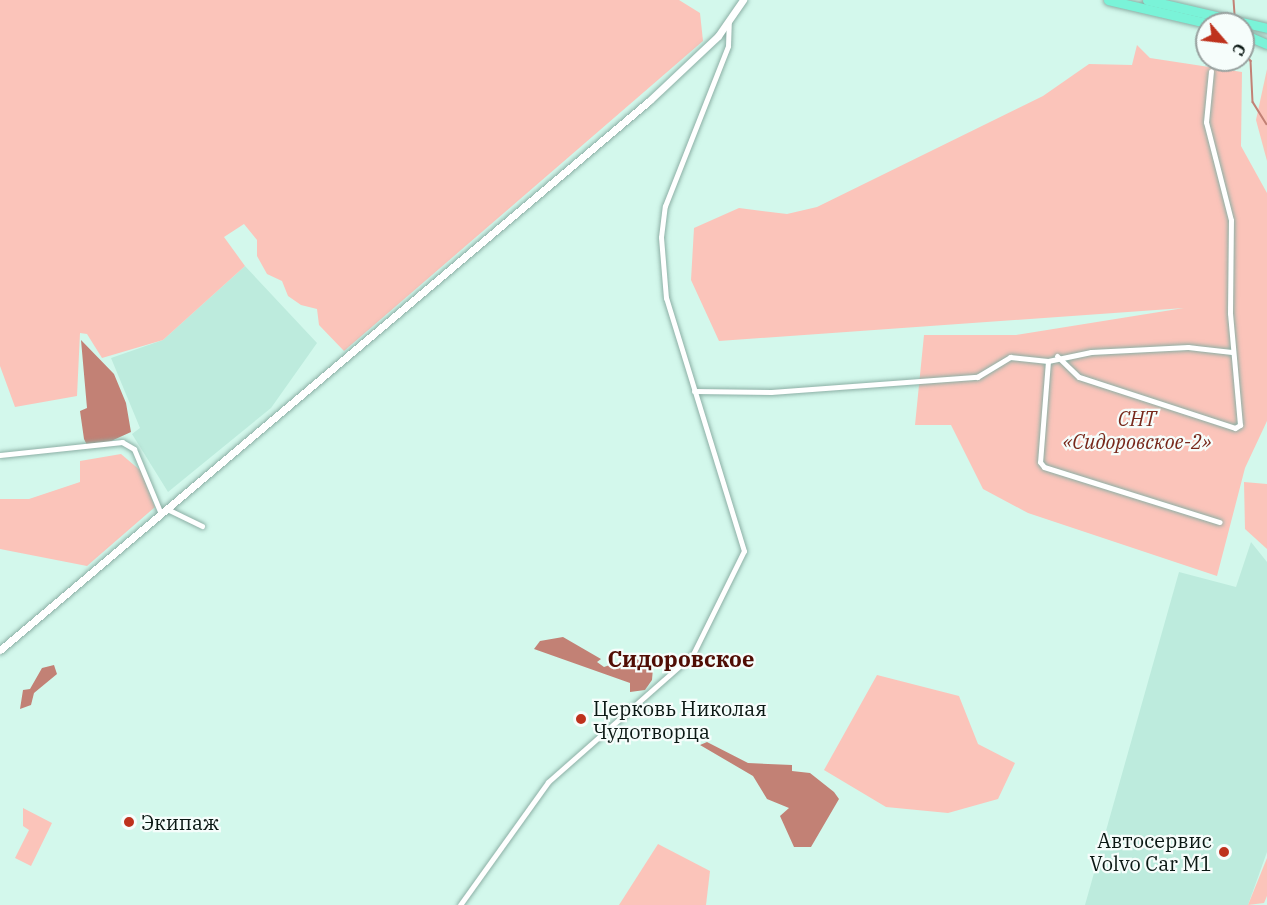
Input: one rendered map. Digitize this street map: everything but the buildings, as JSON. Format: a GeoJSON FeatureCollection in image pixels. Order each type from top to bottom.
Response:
{"type":"FeatureCollection","features":[{"type":"Feature","properties":{"kind":"highway"},"geometry":{"type":"LineString","coordinates":[[1108,0],[1195,20]]}},
{"type":"Feature","properties":{"kind":"highway"},"geometry":{"type":"LineString","coordinates":[[1147,0],[1195,15]]}},
{"type":"Feature","properties":{"kind":"street"},"geometry":{"type":"LineString","coordinates":[[0,650],[649,101],[729,21],[743,0]]}},
{"type":"Feature","properties":{"kind":"street"},"geometry":{"type":"LineString","coordinates":[[460,905],[548,782],[687,659],[744,551],[666,298],[661,237],[665,206],[728,46],[729,21]]}},
{"type":"Feature","properties":{"kind":"street"},"geometry":{"type":"LineString","coordinates":[[1057,356],[1079,377],[1235,428],[1240,425],[1232,352],[1233,240],[1206,122],[1211,72]]}},
{"type":"Feature","properties":{"kind":"street"},"geometry":{"type":"LineString","coordinates":[[694,391],[771,392],[977,377],[1010,357],[1048,361],[1057,356],[1188,347],[1232,352]]}},
{"type":"Feature","properties":{"kind":"street"},"geometry":{"type":"LineString","coordinates":[[1048,361],[1040,462],[1044,467],[1220,522]]}},
{"type":"Feature","properties":{"kind":"street"},"geometry":{"type":"LineString","coordinates":[[0,455],[122,442],[134,449],[161,514]]}},
{"type":"Feature","properties":{"kind":"street"},"geometry":{"type":"LineString","coordinates":[[167,508],[202,526]]}},
{"type":"Feature","properties":{"kind":"shaded area"},"geometry":{"type":"Polygon","coordinates":[[[245,266],[317,343],[271,408],[168,492],[132,434],[140,428],[111,358],[163,340],[245,266]]]}},
{"type":"Feature","properties":{"kind":"shaded area"},"geometry":{"type":"Polygon","coordinates":[[[81,340],[114,374],[126,403],[131,432],[109,442],[87,445],[84,439],[80,411],[87,408],[81,340]]]}},
{"type":"Feature","properties":{"kind":"shaded area"},"geometry":{"type":"Polygon","coordinates":[[[1251,542],[1267,562],[1267,852],[1248,905],[1085,905],[1179,572],[1236,587],[1251,542]]]}},
{"type":"Feature","properties":{"kind":"shaded area"},"geometry":{"type":"Polygon","coordinates":[[[563,637],[601,659],[597,662],[604,667],[633,657],[653,668],[652,680],[645,690],[630,692],[630,683],[534,649],[540,641],[563,637]]]}},
{"type":"Feature","properties":{"kind":"shaded area"},"geometry":{"type":"Polygon","coordinates":[[[54,665],[57,674],[34,693],[31,705],[20,709],[23,690],[30,689],[42,668],[54,665]]]}},
{"type":"Feature","properties":{"kind":"shaded area"},"geometry":{"type":"Polygon","coordinates":[[[707,742],[748,763],[792,765],[792,771],[810,773],[834,792],[839,799],[811,847],[794,847],[780,816],[789,808],[767,799],[753,776],[700,745],[707,742]]]}},
{"type":"Feature","properties":{"kind":"green space"},"geometry":{"type":"Polygon","coordinates":[[[0,0],[679,0],[700,13],[703,41],[344,351],[319,325],[317,309],[301,305],[288,296],[282,281],[267,274],[257,256],[257,240],[244,224],[224,237],[245,266],[163,340],[102,358],[87,334],[80,333],[77,396],[15,407],[0,366],[0,0]]]}},
{"type":"Feature","properties":{"kind":"green space","name":"СНТ «Сидоровское-2»"},"geometry":{"type":"Polygon","coordinates":[[[1137,45],[1150,58],[1195,65],[1195,72],[1242,72],[1241,146],[1267,193],[1267,421],[1245,468],[1217,576],[1028,513],[983,489],[951,425],[915,425],[924,335],[1016,335],[1184,308],[719,341],[691,280],[694,228],[739,208],[787,214],[817,207],[1043,96],[1089,64],[1132,65],[1137,45]]]}},
{"type":"Feature","properties":{"kind":"green space"},"geometry":{"type":"Polygon","coordinates":[[[1267,69],[1267,161],[1256,120],[1267,69]]]}},
{"type":"Feature","properties":{"kind":"green space"},"geometry":{"type":"Polygon","coordinates":[[[121,454],[141,471],[155,507],[87,566],[0,549],[0,499],[29,499],[80,482],[80,461],[121,454]]]}},
{"type":"Feature","properties":{"kind":"green space"},"geometry":{"type":"Polygon","coordinates":[[[1244,482],[1267,484],[1267,549],[1245,529],[1244,482]]]}},
{"type":"Feature","properties":{"kind":"green space"},"geometry":{"type":"Polygon","coordinates":[[[877,675],[959,696],[978,744],[1015,763],[998,799],[948,813],[886,807],[824,770],[877,675]]]}},
{"type":"Feature","properties":{"kind":"green space"},"geometry":{"type":"Polygon","coordinates":[[[23,808],[52,823],[31,866],[15,858],[29,830],[23,826],[23,808]]]}},
{"type":"Feature","properties":{"kind":"green space"},"geometry":{"type":"Polygon","coordinates":[[[658,844],[710,871],[706,905],[619,905],[658,844]]]}},
{"type":"Feature","properties":{"kind":"green space"},"geometry":{"type":"Polygon","coordinates":[[[1267,858],[1267,896],[1264,903],[1248,905],[1267,858]]]}},
{"type":"Feature","properties":{"kind":"waterway"},"geometry":{"type":"LineString","coordinates":[[1234,0],[1235,12]]}},
{"type":"Feature","properties":{"kind":"waterway"},"geometry":{"type":"LineString","coordinates":[[1252,72],[1253,102],[1267,124]]}},
{"type":"Feature","properties":{"kind":"place","name":"Церковь Николая Чудотворца"},"geometry":{"type":"Point","coordinates":[581,719]}},
{"type":"Feature","properties":{"kind":"place","name":"Экипаж"},"geometry":{"type":"Point","coordinates":[129,822]}},
{"type":"Feature","properties":{"kind":"place","name":"Автосервис Volvo Car M1"},"geometry":{"type":"Point","coordinates":[1224,852]}},
{"type":"Feature","properties":{"kind":"district","name":"Сидоровское"},"geometry":{"type":"Point","coordinates":[681,659]}}]}
